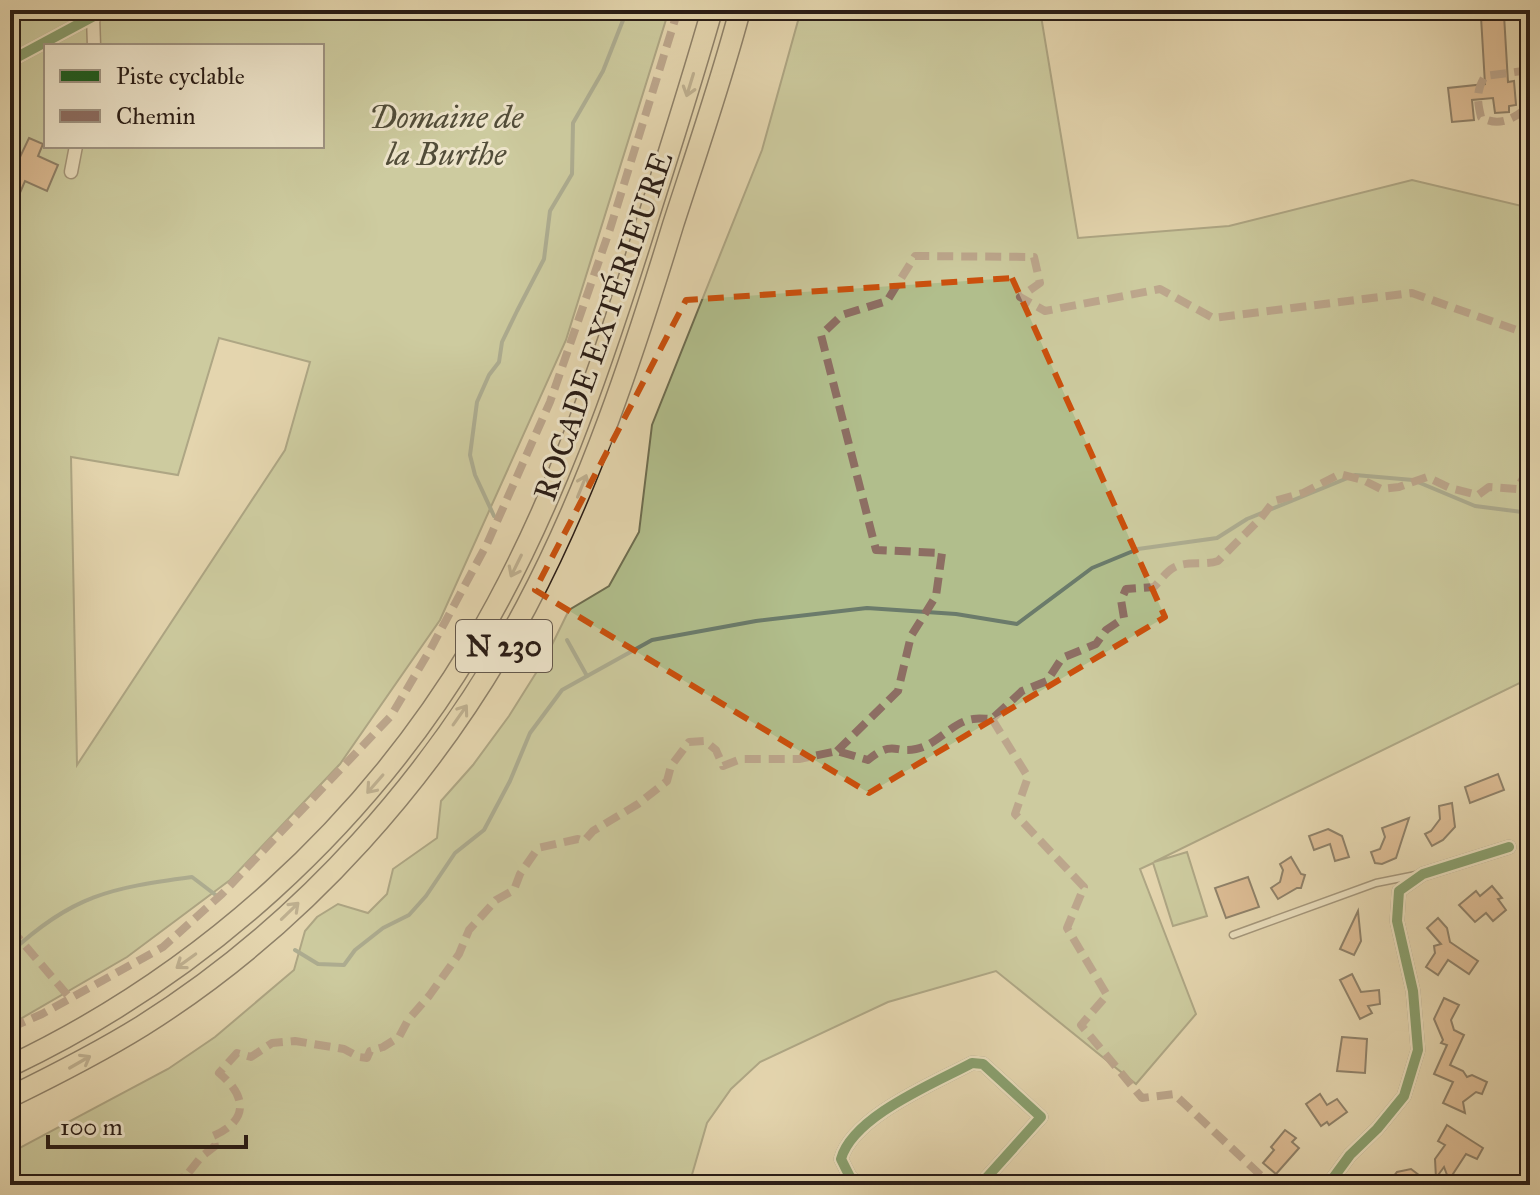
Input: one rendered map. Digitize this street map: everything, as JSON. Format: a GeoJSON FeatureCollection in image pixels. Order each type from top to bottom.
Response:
{"type":"FeatureCollection","features":[{"type":"Feature","properties":{"kind":"highway","name":"N 230"},"geometry":{"type":"LineString","coordinates":[[10,1066],[63,1041],[127,1003],[255,907],[330,836],[393,764],[450,683],[505,590],[547,503],[586,403],[627,286],[712,10]]}},
{"type":"Feature","properties":{"kind":"highway","name":"ROCADE EXTÉRIEURE"},"geometry":{"type":"LineString","coordinates":[[10,1097],[62,1072],[143,1025],[210,978],[276,924],[344,859],[416,777],[486,676],[526,606],[576,502],[613,409],[646,314],[740,10]]}},
{"type":"Feature","properties":{"kind":"street"},"geometry":{"type":"LineString","coordinates":[[94,44],[99,13]]}},
{"type":"Feature","properties":{"kind":"street"},"geometry":{"type":"LineString","coordinates":[[10,61],[99,13]]}},
{"type":"Feature","properties":{"kind":"street"},"geometry":{"type":"LineString","coordinates":[[71,172],[76,148]]}},
{"type":"Feature","properties":{"kind":"street"},"geometry":{"type":"LineString","coordinates":[[1328,1185],[1350,1155],[1404,1096],[1418,1050],[1413,991],[1397,921],[1399,891],[1423,874],[1509,847]]}},
{"type":"Feature","properties":{"kind":"street"},"geometry":{"type":"LineString","coordinates":[[860,1185],[850,1177],[841,1159],[857,1134],[876,1116],[972,1063],[983,1064],[1041,1117],[980,1185]]}},
{"type":"Feature","properties":{"kind":"lane"},"geometry":{"type":"LineString","coordinates":[[1233,935],[1376,883],[1423,874]]}},
{"type":"Feature","properties":{"kind":"path"},"geometry":{"type":"LineString","coordinates":[[10,28],[27,10]]}},
{"type":"Feature","properties":{"kind":"highlighted area"},"geometry":{"type":"Polygon","coordinates":[[[1012,278],[1165,617],[869,793],[535,590],[686,300],[1012,278]]]}},
{"type":"Feature","properties":{"kind":"green space","name":"Domaine de la Burthe"},"geometry":{"type":"Polygon","coordinates":[[[10,10],[669,10],[566,340],[440,620],[340,764],[230,880],[127,957],[10,1025],[10,10]],[[219,338],[178,475],[71,457],[77,765],[285,450],[310,362],[219,338]]]}},
{"type":"Feature","properties":{"kind":"green space"},"geometry":{"type":"Polygon","coordinates":[[[801,10],[1040,10],[1078,238],[1229,226],[1412,180],[1530,208],[1530,678],[1154,862],[1187,852],[1207,916],[1173,926],[1153,863],[1140,869],[1196,1014],[1136,1084],[996,971],[888,1002],[760,1062],[731,1089],[707,1123],[689,1185],[10,1185],[10,1153],[168,1069],[215,1037],[294,970],[305,931],[317,917],[338,904],[368,913],[387,894],[393,869],[437,838],[441,801],[473,765],[509,716],[546,657],[569,610],[609,586],[639,532],[652,425],[762,150],[801,10]]]}},
{"type":"Feature","properties":{"kind":"building"},"geometry":{"type":"Polygon","coordinates":[[[1504,15],[1508,82],[1514,81],[1516,105],[1509,106],[1509,112],[1495,113],[1493,98],[1472,100],[1474,120],[1452,122],[1448,88],[1485,84],[1481,17],[1504,15]]]}},
{"type":"Feature","properties":{"kind":"building"},"geometry":{"type":"Polygon","coordinates":[[[29,138],[43,144],[38,156],[58,165],[47,191],[25,181],[10,216],[10,178],[29,138]]]}},
{"type":"Feature","properties":{"kind":"building"},"geometry":{"type":"Polygon","coordinates":[[[1498,774],[1504,790],[1470,803],[1465,787],[1498,774]]]}},
{"type":"Feature","properties":{"kind":"building"},"geometry":{"type":"Polygon","coordinates":[[[1452,803],[1455,827],[1432,846],[1425,834],[1440,819],[1439,806],[1452,803]]]}},
{"type":"Feature","properties":{"kind":"building"},"geometry":{"type":"Polygon","coordinates":[[[1409,818],[1396,858],[1382,864],[1375,863],[1371,852],[1380,849],[1385,837],[1382,828],[1409,818]]]}},
{"type":"Feature","properties":{"kind":"building"},"geometry":{"type":"Polygon","coordinates":[[[1328,829],[1342,836],[1349,857],[1335,861],[1330,844],[1314,850],[1309,836],[1328,829]]]}},
{"type":"Feature","properties":{"kind":"building"},"geometry":{"type":"Polygon","coordinates":[[[1291,857],[1301,874],[1305,875],[1301,888],[1278,899],[1271,888],[1280,882],[1283,870],[1280,864],[1291,857]]]}},
{"type":"Feature","properties":{"kind":"building"},"geometry":{"type":"Polygon","coordinates":[[[1248,877],[1259,907],[1226,918],[1215,888],[1248,877]]]}},
{"type":"Feature","properties":{"kind":"building"},"geometry":{"type":"Polygon","coordinates":[[[1492,886],[1502,898],[1498,899],[1506,910],[1493,921],[1486,913],[1475,922],[1459,905],[1476,891],[1480,896],[1492,886]]]}},
{"type":"Feature","properties":{"kind":"building"},"geometry":{"type":"Polygon","coordinates":[[[1358,911],[1361,941],[1354,955],[1340,949],[1358,911]]]}},
{"type":"Feature","properties":{"kind":"building"},"geometry":{"type":"Polygon","coordinates":[[[1438,918],[1447,928],[1450,942],[1478,961],[1469,974],[1448,960],[1438,975],[1426,967],[1435,953],[1434,946],[1441,944],[1427,928],[1438,918]]]}},
{"type":"Feature","properties":{"kind":"building"},"geometry":{"type":"Polygon","coordinates":[[[1352,974],[1361,992],[1379,990],[1380,1004],[1368,1006],[1372,1013],[1360,1019],[1340,980],[1352,974]]]}},
{"type":"Feature","properties":{"kind":"building"},"geometry":{"type":"Polygon","coordinates":[[[1444,998],[1459,1005],[1451,1020],[1454,1030],[1464,1035],[1450,1065],[1463,1071],[1467,1077],[1472,1075],[1487,1082],[1482,1094],[1476,1092],[1463,1102],[1465,1113],[1443,1103],[1453,1082],[1434,1074],[1447,1045],[1441,1043],[1443,1040],[1434,1019],[1444,998]]]}},
{"type":"Feature","properties":{"kind":"building"},"geometry":{"type":"Polygon","coordinates":[[[1342,1037],[1367,1039],[1365,1073],[1337,1071],[1342,1037]]]}},
{"type":"Feature","properties":{"kind":"building"},"geometry":{"type":"Polygon","coordinates":[[[1320,1094],[1327,1105],[1337,1099],[1347,1112],[1329,1125],[1327,1122],[1321,1126],[1306,1104],[1320,1094]]]}},
{"type":"Feature","properties":{"kind":"building"},"geometry":{"type":"Polygon","coordinates":[[[1447,1125],[1483,1148],[1477,1159],[1466,1154],[1449,1180],[1444,1167],[1436,1178],[1435,1159],[1445,1145],[1438,1141],[1447,1125]]]}},
{"type":"Feature","properties":{"kind":"building"},"geometry":{"type":"Polygon","coordinates":[[[1285,1130],[1296,1138],[1292,1142],[1299,1148],[1276,1174],[1263,1163],[1285,1130]]]}},
{"type":"Feature","properties":{"kind":"building"},"geometry":{"type":"Polygon","coordinates":[[[1411,1169],[1432,1185],[1387,1185],[1397,1172],[1411,1169]]]}},
{"type":"Feature","properties":{"kind":"waterway"},"geometry":{"type":"LineString","coordinates":[[494,516],[475,475],[470,455],[477,402],[489,375],[499,362],[502,342],[544,259],[550,211],[572,174],[573,123],[603,71],[627,10]]}},
{"type":"Feature","properties":{"kind":"waterway"},"geometry":{"type":"LineString","coordinates":[[295,950],[318,964],[344,965],[355,950],[383,928],[409,915],[455,853],[484,830],[510,781],[530,733],[562,690],[652,640],[756,621],[867,608],[956,614],[1017,624],[1092,568],[1138,549],[1217,538],[1247,519],[1355,475],[1413,480],[1475,506],[1530,513]]}},
{"type":"Feature","properties":{"kind":"waterway"},"geometry":{"type":"LineString","coordinates":[[567,640],[587,676]]}},
{"type":"Feature","properties":{"kind":"waterway"},"geometry":{"type":"LineString","coordinates":[[10,953],[53,918],[94,897],[115,891],[192,877],[217,896]]}},
{"type":"Feature","properties":{"kind":"marked path"},"geometry":{"type":"LineString","coordinates":[[10,1028],[42,1014],[163,947],[222,894],[391,716],[487,544],[550,402],[610,229],[678,10]]}},
{"type":"Feature","properties":{"kind":"marked path"},"geometry":{"type":"LineString","coordinates":[[1530,70],[1485,76],[1478,96],[1481,117],[1494,122],[1513,117],[1530,105]]}},
{"type":"Feature","properties":{"kind":"marked path"},"geometry":{"type":"LineString","coordinates":[[837,751],[898,691],[911,636],[936,596],[942,553],[876,550],[821,335],[842,315],[887,301],[915,256],[1034,257],[1040,283],[1020,297],[1045,311],[1160,289],[1213,318],[1412,293],[1525,333],[1530,332]]}},
{"type":"Feature","properties":{"kind":"marked path"},"geometry":{"type":"LineString","coordinates":[[144,1185],[185,1177],[201,1157],[215,1146],[213,1136],[238,1116],[239,1100],[229,1082],[219,1073],[237,1053],[251,1057],[272,1043],[295,1041],[344,1049],[367,1058],[370,1051],[399,1037],[408,1020],[459,954],[469,930],[496,900],[514,890],[520,874],[538,848],[578,839],[584,841],[593,831],[638,804],[667,781],[671,766],[689,742],[705,741],[716,750],[723,766],[741,759],[799,759],[837,751],[868,760],[883,750],[924,747],[965,721],[992,719],[1022,691],[1047,681],[1062,658],[1096,644],[1106,630],[1124,618],[1121,600],[1126,589],[1154,587],[1178,566],[1218,561],[1274,501],[1303,493],[1340,474],[1381,489],[1399,487],[1427,477],[1450,488],[1478,495],[1489,487],[1517,489],[1526,473],[1530,472]]}},
{"type":"Feature","properties":{"kind":"marked path"},"geometry":{"type":"LineString","coordinates":[[992,719],[1028,777],[1015,814],[1084,887],[1067,928],[1107,995],[1081,1025],[1142,1098],[1174,1094],[1271,1185]]}},
{"type":"Feature","properties":{"kind":"marked path"},"geometry":{"type":"LineString","coordinates":[[10,928],[70,998]]}},
{"type":"Feature","properties":{"kind":"cycle path"},"geometry":{"type":"LineString","coordinates":[[10,61],[105,10]]}},
{"type":"Feature","properties":{"kind":"cycle path"},"geometry":{"type":"LineString","coordinates":[[1328,1185],[1350,1155],[1404,1096],[1418,1050],[1413,991],[1397,921],[1399,891],[1423,874],[1509,847]]}},
{"type":"Feature","properties":{"kind":"cycle path"},"geometry":{"type":"LineString","coordinates":[[860,1185],[850,1177],[841,1159],[861,1129],[897,1102],[972,1063],[983,1064],[1041,1117],[980,1185]]}}]}
